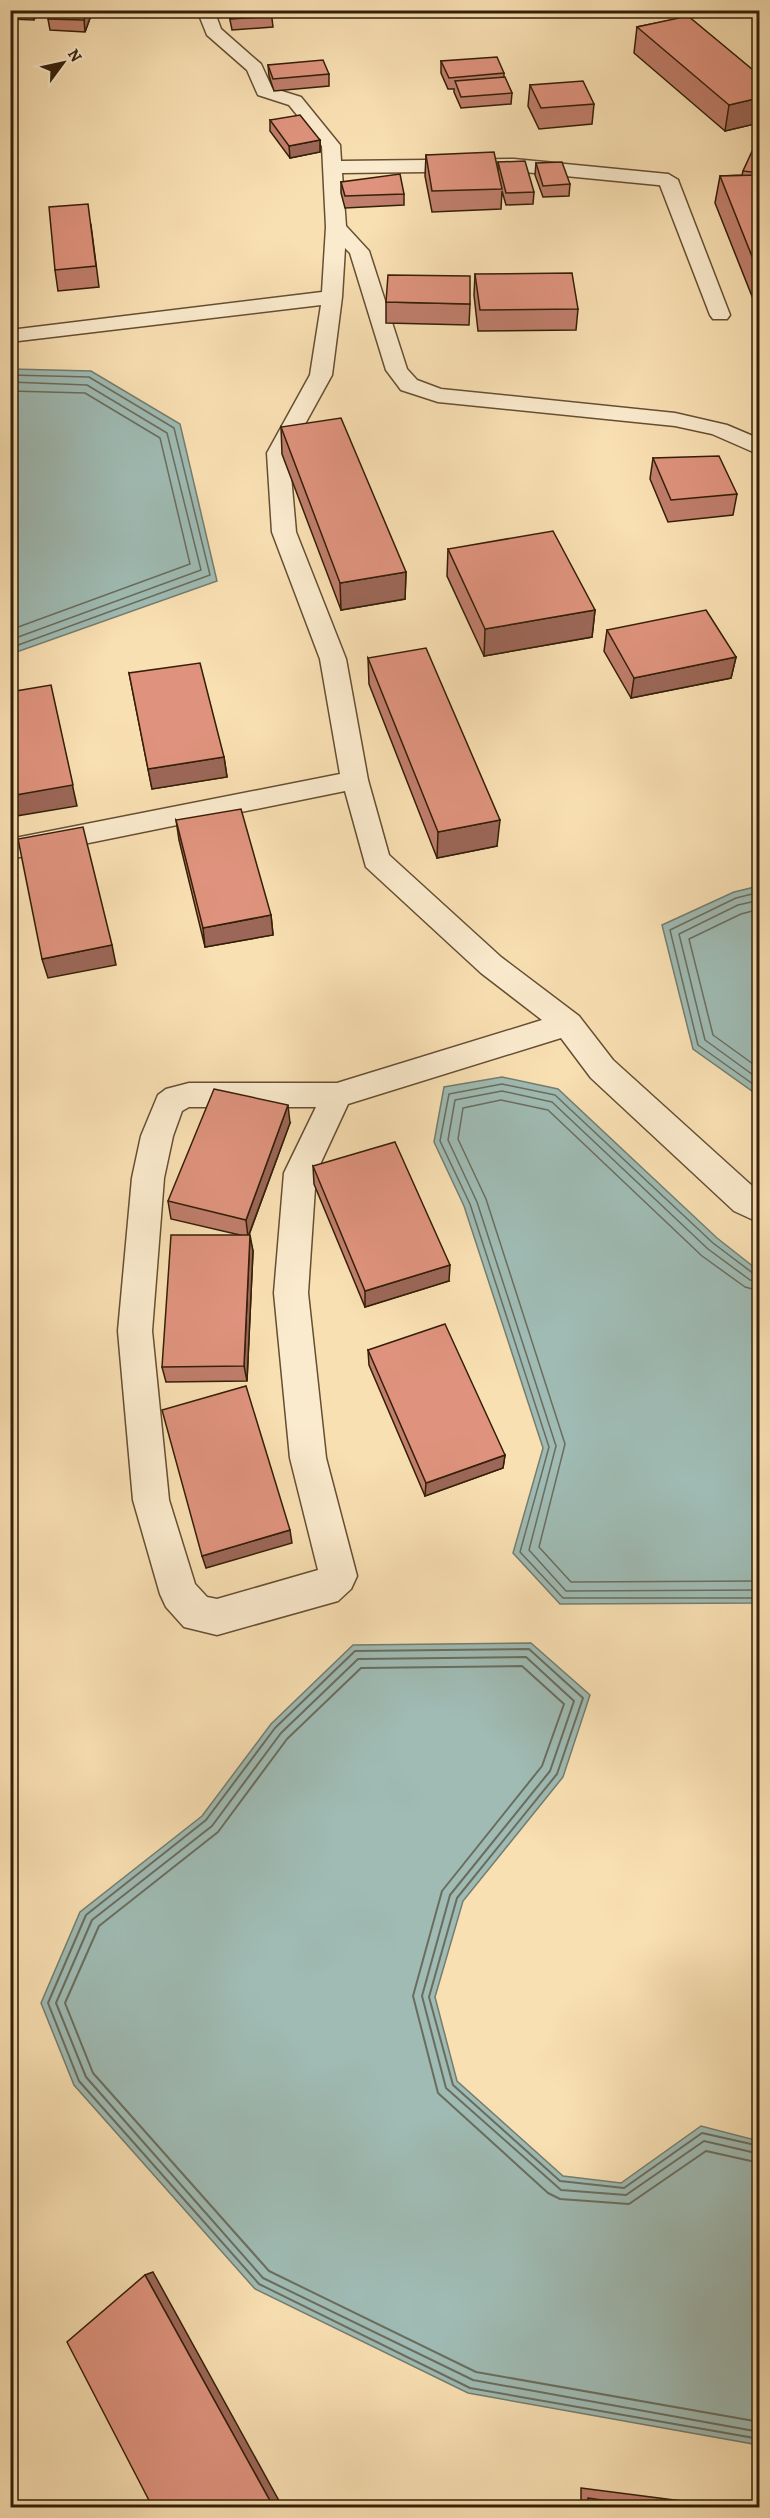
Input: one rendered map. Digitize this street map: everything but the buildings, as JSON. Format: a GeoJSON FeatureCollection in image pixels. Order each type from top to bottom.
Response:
{"type":"FeatureCollection","features":[{"type":"Feature","properties":{"kind":"street"},"geometry":{"type":"LineString","coordinates":[[205,10],[213,31],[255,68],[264,91],[296,101],[331,145],[336,227],[332,297],[321,375],[278,453],[284,532],[333,659],[355,780],[376,860],[491,965],[568,1024],[602,1069],[737,1193],[759,1210]]}},
{"type":"Feature","properties":{"kind":"street"},"geometry":{"type":"LineString","coordinates":[[332,167],[514,165],[668,180],[720,315]]}},
{"type":"Feature","properties":{"kind":"street"},"geometry":{"type":"LineString","coordinates":[[336,227],[359,251],[390,352],[397,370],[409,385],[438,395],[630,414],[697,425],[737,436],[759,448]]}},
{"type":"Feature","properties":{"kind":"street"},"geometry":{"type":"LineString","coordinates":[[10,336],[332,297]]}},
{"type":"Feature","properties":{"kind":"street"},"geometry":{"type":"LineString","coordinates":[[10,849],[355,780]]}},
{"type":"Feature","properties":{"kind":"street"},"geometry":{"type":"LineString","coordinates":[[337,1095],[300,1173],[291,1293],[308,1458],[338,1576],[325,1588],[217,1617],[197,1614],[179,1594],[151,1500],[135,1331],[148,1178],[158,1136],[170,1104],[177,1098],[189,1095],[337,1095],[568,1024]]}},
{"type":"Feature","properties":{"kind":"water"},"geometry":{"type":"Polygon","coordinates":[[[11,369],[91,371],[180,424],[217,581],[11,654],[11,369]]]}},
{"type":"Feature","properties":{"kind":"water"},"geometry":{"type":"Polygon","coordinates":[[[760,886],[759,1096],[693,1049],[662,925],[734,892],[760,886]]]}},
{"type":"Feature","properties":{"kind":"water"},"geometry":{"type":"Polygon","coordinates":[[[502,1077],[558,1089],[717,1238],[759,1271],[759,1603],[560,1604],[513,1553],[543,1448],[464,1206],[434,1142],[444,1087],[502,1077]]]}},
{"type":"Feature","properties":{"kind":"water"},"geometry":{"type":"Polygon","coordinates":[[[531,1643],[590,1695],[563,1777],[463,1901],[435,1997],[457,2081],[563,2176],[621,2183],[701,2126],[759,2141],[759,2445],[468,2393],[255,2289],[74,2085],[41,2003],[80,1912],[202,1816],[271,1724],[353,1645],[531,1643]]]}}]}
